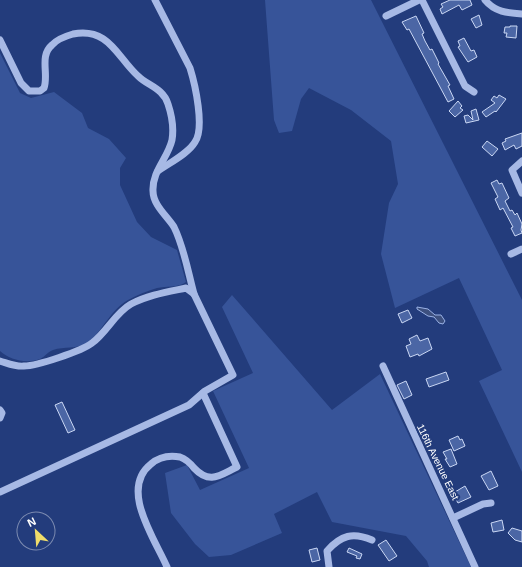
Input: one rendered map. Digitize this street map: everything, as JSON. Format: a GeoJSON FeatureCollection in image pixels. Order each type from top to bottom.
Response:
{"type":"FeatureCollection","features":[{"type":"Feature","properties":{"kind":"street"},"geometry":{"type":"LineString","coordinates":[[155,0],[190,68],[193,80],[199,130],[195,143],[156,172]]}},
{"type":"Feature","properties":{"kind":"street"},"geometry":{"type":"LineString","coordinates":[[386,16],[420,0],[465,86],[474,92]]}},
{"type":"Feature","properties":{"kind":"street"},"geometry":{"type":"LineString","coordinates":[[487,3],[505,13],[522,14]]}},
{"type":"Feature","properties":{"kind":"street"},"geometry":{"type":"LineString","coordinates":[[0,40],[21,83],[29,91],[34,92],[44,88],[45,57],[51,45],[60,39],[80,33],[103,38],[112,46],[138,76],[157,88],[167,102],[173,120],[172,141],[156,172],[153,191],[157,204],[174,227],[180,242],[194,294],[233,375],[202,394],[189,405],[0,492]]}},
{"type":"Feature","properties":{"kind":"street"},"geometry":{"type":"LineString","coordinates":[[522,161],[512,170],[522,193]]}},
{"type":"Feature","properties":{"kind":"street"},"geometry":{"type":"LineString","coordinates":[[511,254],[522,249]]}},
{"type":"Feature","properties":{"kind":"street"},"geometry":{"type":"LineString","coordinates":[[0,361],[22,367],[39,364],[92,343],[118,314],[137,301],[151,295],[186,288],[194,294]]}},
{"type":"Feature","properties":{"kind":"street","name":"116th Avenue East"},"geometry":{"type":"LineString","coordinates":[[383,366],[475,567]]}},
{"type":"Feature","properties":{"kind":"street"},"geometry":{"type":"LineString","coordinates":[[167,567],[138,503],[137,490],[145,470],[155,460],[171,456],[186,460],[202,475],[209,478],[218,476],[237,466],[202,394]]}},
{"type":"Feature","properties":{"kind":"street"},"geometry":{"type":"LineString","coordinates":[[0,410],[2,413],[0,418]]}},
{"type":"Feature","properties":{"kind":"street"},"geometry":{"type":"LineString","coordinates":[[453,518],[483,504],[491,503]]}},
{"type":"Feature","properties":{"kind":"street"},"geometry":{"type":"LineString","coordinates":[[328,567],[327,551],[334,542],[347,536],[360,535],[372,540]]}},
{"type":"Feature","properties":{"kind":"shaded area"},"geometry":{"type":"Polygon","coordinates":[[[265,0],[371,0],[522,300],[522,472],[479,381],[502,370],[459,278],[395,308],[381,254],[389,203],[398,184],[391,141],[351,110],[309,88],[301,99],[292,131],[279,133],[274,120],[265,0]]]}},
{"type":"Feature","properties":{"kind":"shaded area"},"geometry":{"type":"Polygon","coordinates":[[[0,53],[20,93],[31,98],[54,92],[82,113],[88,128],[109,139],[126,158],[120,168],[120,185],[137,222],[151,237],[177,250],[186,282],[176,286],[157,288],[131,298],[116,309],[88,342],[75,347],[53,350],[40,359],[29,361],[13,359],[0,351],[0,53]]]}},
{"type":"Feature","properties":{"kind":"shaded area"},"geometry":{"type":"Polygon","coordinates":[[[232,295],[332,410],[380,374],[471,567],[429,567],[427,561],[406,536],[332,522],[317,492],[274,514],[282,533],[231,555],[209,557],[195,544],[171,513],[165,473],[187,465],[200,490],[249,468],[213,391],[253,373],[222,307],[232,295]]]}},
{"type":"Feature","properties":{"kind":"shaded area"},"geometry":{"type":"Polygon","coordinates":[[[417,307],[428,309],[435,315],[441,315],[445,321],[443,324],[439,323],[434,317],[428,316],[417,309],[417,307]]]}},
{"type":"Feature","properties":{"kind":"building"},"geometry":{"type":"Polygon","coordinates":[[[450,0],[470,0],[472,5],[462,10],[459,5],[442,14],[440,9],[443,7],[441,4],[450,0]]]}},
{"type":"Feature","properties":{"kind":"building"},"geometry":{"type":"Polygon","coordinates":[[[479,15],[482,25],[476,28],[471,19],[479,15]]]}},
{"type":"Feature","properties":{"kind":"building"},"geometry":{"type":"Polygon","coordinates":[[[416,16],[424,33],[422,34],[425,41],[430,50],[432,49],[439,63],[438,64],[450,85],[448,86],[454,99],[448,102],[409,29],[407,30],[402,22],[416,16]]]}},
{"type":"Feature","properties":{"kind":"building"},"geometry":{"type":"Polygon","coordinates":[[[517,26],[516,38],[506,37],[507,33],[504,33],[505,27],[517,26]]]}},
{"type":"Feature","properties":{"kind":"building"},"geometry":{"type":"Polygon","coordinates":[[[464,38],[471,51],[474,50],[477,57],[468,62],[458,47],[460,46],[458,41],[464,38]]]}},
{"type":"Feature","properties":{"kind":"building"},"geometry":{"type":"Polygon","coordinates":[[[499,95],[506,99],[496,112],[495,111],[486,117],[482,112],[495,103],[491,100],[494,96],[497,98],[499,95]]]}},
{"type":"Feature","properties":{"kind":"building"},"geometry":{"type":"Polygon","coordinates":[[[458,101],[462,106],[460,108],[463,110],[455,117],[449,111],[458,101]]]}},
{"type":"Feature","properties":{"kind":"building"},"geometry":{"type":"Polygon","coordinates":[[[476,109],[479,120],[466,123],[464,116],[468,115],[473,120],[471,111],[476,109]]]}},
{"type":"Feature","properties":{"kind":"building"},"geometry":{"type":"Polygon","coordinates":[[[522,133],[522,146],[516,149],[514,145],[505,150],[502,143],[506,141],[505,139],[522,133]]]}},
{"type":"Feature","properties":{"kind":"building"},"geometry":{"type":"Polygon","coordinates":[[[487,141],[498,149],[492,156],[482,147],[487,141]]]}},
{"type":"Feature","properties":{"kind":"building"},"geometry":{"type":"Polygon","coordinates":[[[497,180],[499,184],[502,183],[509,198],[505,201],[510,211],[512,210],[515,215],[517,213],[522,224],[522,233],[515,236],[511,228],[513,227],[503,208],[500,210],[495,199],[498,197],[491,183],[497,180]]]}},
{"type":"Feature","properties":{"kind":"building"},"geometry":{"type":"Polygon","coordinates":[[[408,310],[412,318],[402,323],[398,314],[408,310]]]}},
{"type":"Feature","properties":{"kind":"building"},"geometry":{"type":"Polygon","coordinates":[[[417,335],[420,341],[428,338],[432,349],[419,356],[418,354],[410,357],[406,346],[411,344],[409,339],[417,335]]]}},
{"type":"Feature","properties":{"kind":"building"},"geometry":{"type":"Polygon","coordinates":[[[446,372],[449,380],[429,387],[426,379],[446,372]]]}},
{"type":"Feature","properties":{"kind":"building"},"geometry":{"type":"Polygon","coordinates":[[[406,381],[412,395],[404,399],[397,385],[406,381]]]}},
{"type":"Feature","properties":{"kind":"building"},"geometry":{"type":"Polygon","coordinates":[[[62,402],[75,430],[68,433],[55,405],[62,402]]]}},
{"type":"Feature","properties":{"kind":"building"},"geometry":{"type":"Polygon","coordinates":[[[458,436],[460,440],[462,439],[465,446],[454,451],[449,440],[458,436]]]}},
{"type":"Feature","properties":{"kind":"building"},"geometry":{"type":"Polygon","coordinates":[[[451,449],[457,464],[450,467],[443,452],[451,449]]]}},
{"type":"Feature","properties":{"kind":"building"},"geometry":{"type":"Polygon","coordinates":[[[491,471],[498,486],[489,490],[481,476],[491,471]]]}},
{"type":"Feature","properties":{"kind":"building"},"geometry":{"type":"Polygon","coordinates":[[[465,486],[471,497],[458,503],[454,496],[456,495],[455,492],[465,486]]]}},
{"type":"Feature","properties":{"kind":"building"},"geometry":{"type":"Polygon","coordinates":[[[502,520],[504,530],[493,532],[491,523],[502,520]]]}},
{"type":"Feature","properties":{"kind":"building"},"geometry":{"type":"Polygon","coordinates":[[[512,528],[522,531],[522,542],[515,540],[508,533],[512,528]]]}},
{"type":"Feature","properties":{"kind":"building"},"geometry":{"type":"Polygon","coordinates":[[[386,540],[397,556],[389,561],[378,545],[386,540]]]}},
{"type":"Feature","properties":{"kind":"building"},"geometry":{"type":"Polygon","coordinates":[[[317,548],[320,560],[312,562],[309,550],[317,548]]]}},
{"type":"Feature","properties":{"kind":"building"},"geometry":{"type":"Polygon","coordinates":[[[349,548],[362,554],[360,559],[356,558],[357,556],[347,552],[349,548]]]}}]}
